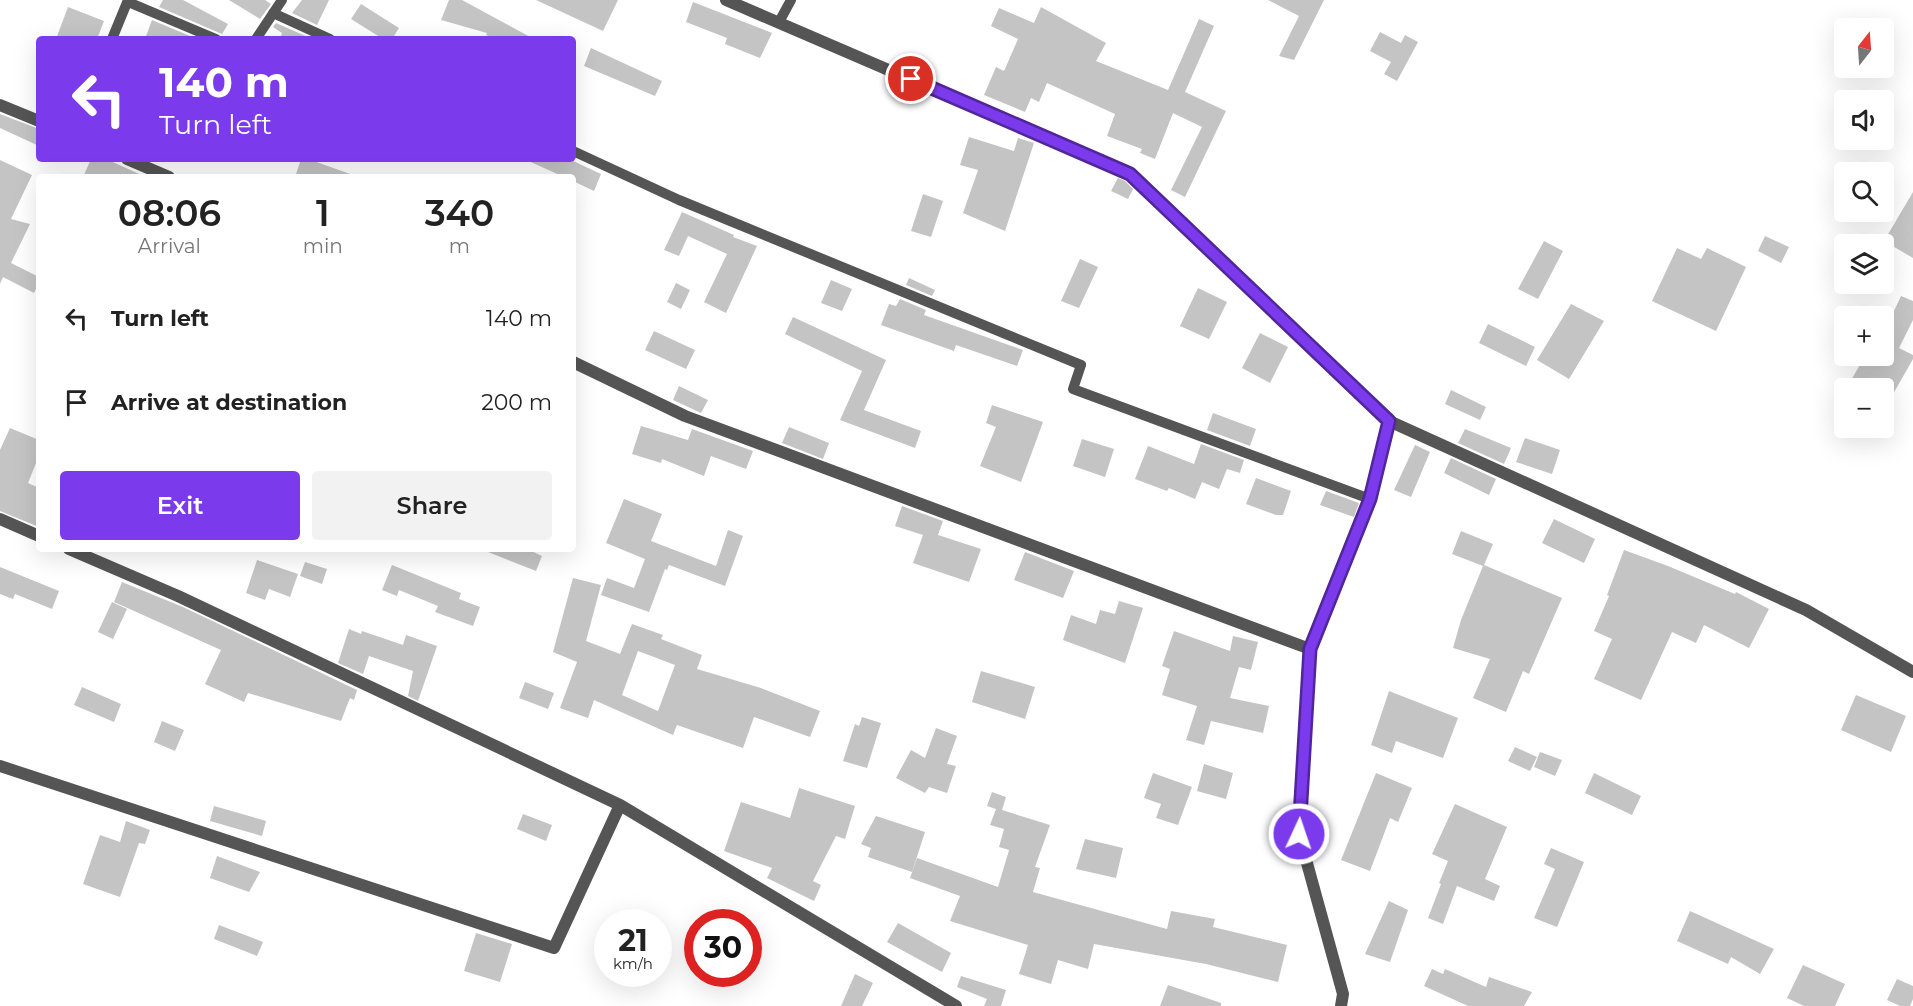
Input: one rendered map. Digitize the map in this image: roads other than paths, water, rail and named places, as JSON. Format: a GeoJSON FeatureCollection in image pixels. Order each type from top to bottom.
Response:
{"type":"FeatureCollection","features":[{"type":"Feature","properties":{"kind":"street"},"geometry":{"type":"LineString","coordinates":[[726,0],[1130,174],[1389,421],[1806,610],[1913,672]]}},
{"type":"Feature","properties":{"kind":"street"},"geometry":{"type":"LineString","coordinates":[[0,105],[36,121]]}},
{"type":"Feature","properties":{"kind":"street"},"geometry":{"type":"LineString","coordinates":[[134,162],[163,174]]}},
{"type":"Feature","properties":{"kind":"street"},"geometry":{"type":"LineString","coordinates":[[576,363],[685,416],[1310,649]]}},
{"type":"Feature","properties":{"kind":"street"},"geometry":{"type":"LineString","coordinates":[[1341,1006],[1343,994],[1299,834],[1310,649],[1370,499],[1389,421]]}},
{"type":"Feature","properties":{"kind":"street"},"geometry":{"type":"LineString","coordinates":[[0,519],[36,535]]}},
{"type":"Feature","properties":{"kind":"street"},"geometry":{"type":"LineString","coordinates":[[76,552],[178,596],[620,805],[956,1006]]}},
{"type":"Feature","properties":{"kind":"street"},"geometry":{"type":"LineString","coordinates":[[0,766],[554,948],[620,805]]}},
{"type":"Feature","properties":{"kind":"lane"},"geometry":{"type":"LineString","coordinates":[[258,36],[282,0]]}},
{"type":"Feature","properties":{"kind":"lane"},"geometry":{"type":"LineString","coordinates":[[779,22],[790,0]]}},
{"type":"Feature","properties":{"kind":"lane"},"geometry":{"type":"LineString","coordinates":[[113,36],[128,1],[209,36]]}},
{"type":"Feature","properties":{"kind":"lane"},"geometry":{"type":"LineString","coordinates":[[273,13],[323,36]]}},
{"type":"Feature","properties":{"kind":"lane"},"geometry":{"type":"LineString","coordinates":[[576,152],[679,200],[1081,365],[1073,390],[1370,499]]}}]}
